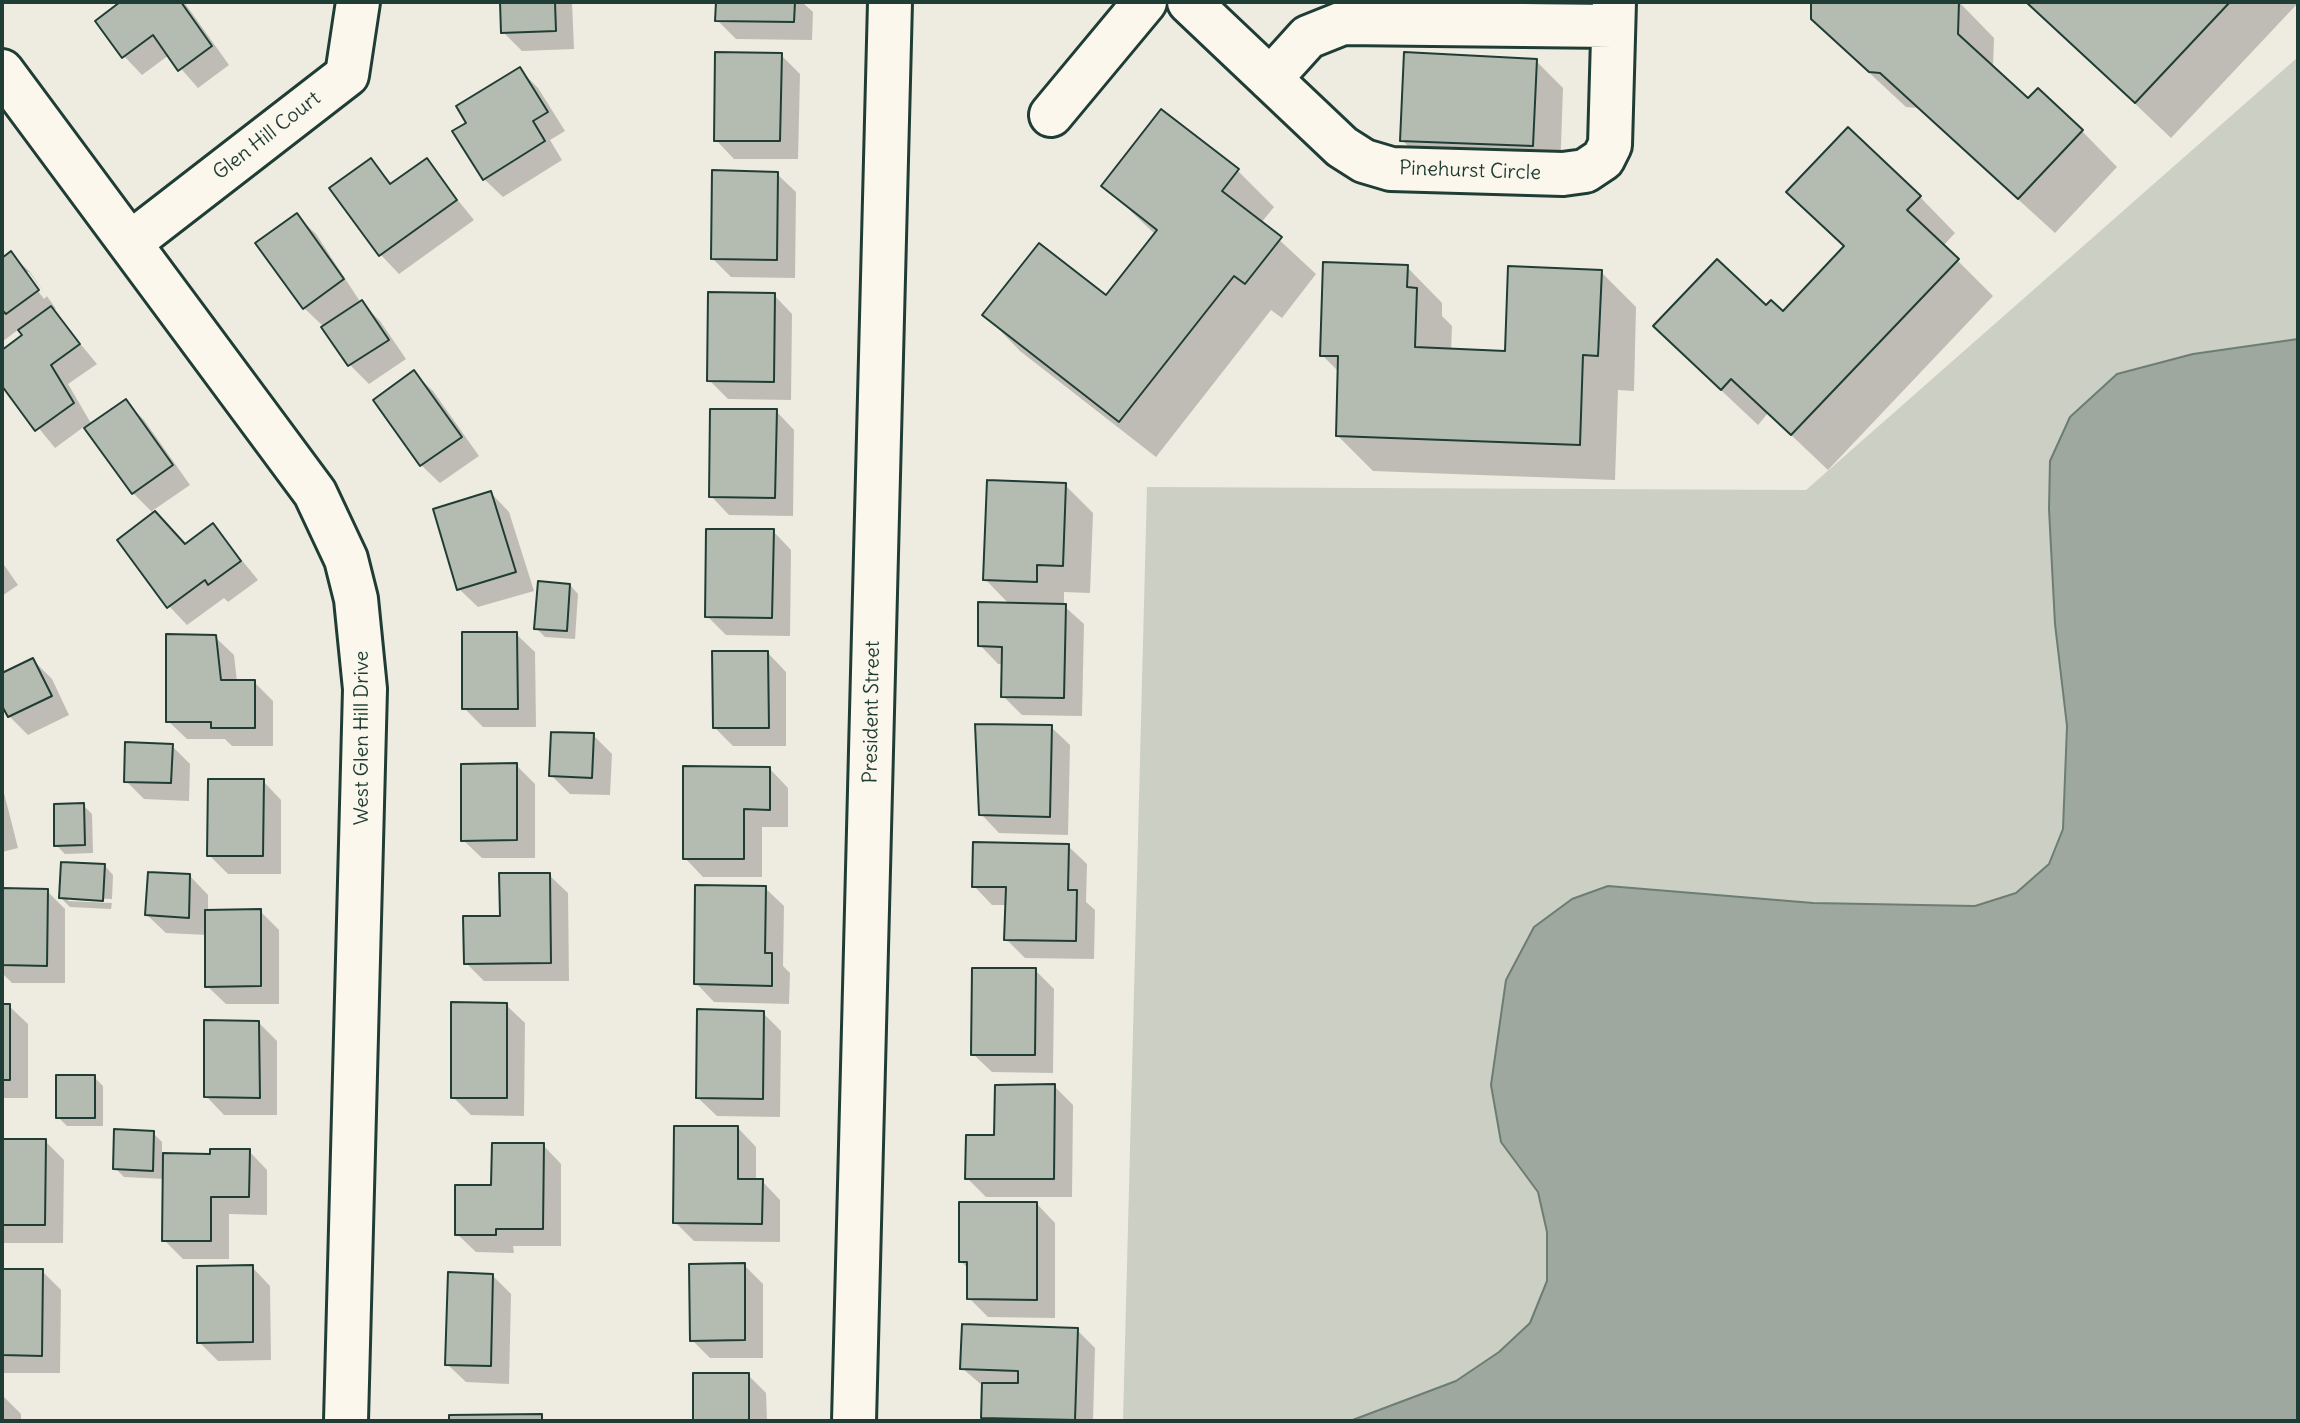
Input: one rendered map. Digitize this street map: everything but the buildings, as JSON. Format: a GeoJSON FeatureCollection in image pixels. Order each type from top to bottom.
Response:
{"type":"FeatureCollection","features":[{"type":"Feature","properties":{"kind":"street","name":"Glen Hill Court"},"geometry":{"type":"LineString","coordinates":[[130,243],[347,75],[358,2]]}},
{"type":"Feature","properties":{"kind":"street","name":"President Street"},"geometry":{"type":"LineString","coordinates":[[854,1421],[890,2]]}},
{"type":"Feature","properties":{"kind":"street"},"geometry":{"type":"LineString","coordinates":[[1051,115],[1145,2]]}},
{"type":"Feature","properties":{"kind":"street","name":"Pinehurst Circle"},"geometry":{"type":"LineString","coordinates":[[1189,2],[1342,147],[1364,161],[1391,169],[1563,174],[1585,171],[1603,159],[1610,145],[1614,14]]}},
{"type":"Feature","properties":{"kind":"street"},"geometry":{"type":"LineString","coordinates":[[1270,79],[1308,37],[1343,23],[1614,14]]}},
{"type":"Feature","properties":{"kind":"street","name":"West Glen Hill Drive"},"geometry":{"type":"LineString","coordinates":[[2,71],[315,493],[346,559],[356,599],[365,689],[346,1421]]}},
{"type":"Feature","properties":{"kind":"shaded area"},"geometry":{"type":"Polygon","coordinates":[[[2298,57],[2298,1421],[1123,1421],[1147,487],[1806,490],[2298,57]]]}},
{"type":"Feature","properties":{"kind":"shaded area"},"geometry":{"type":"Polygon","coordinates":[[[2298,339],[2298,1421],[1350,1421],[1456,1381],[1499,1352],[1530,1323],[1547,1281],[1547,1232],[1538,1192],[1501,1142],[1491,1085],[1506,980],[1534,927],[1572,899],[1608,886],[1813,903],[1975,906],[2016,893],[2049,864],[2063,829],[2067,726],[2055,624],[2049,509],[2050,461],[2070,417],[2117,374],[2193,354],[2298,339]]]}}]}
